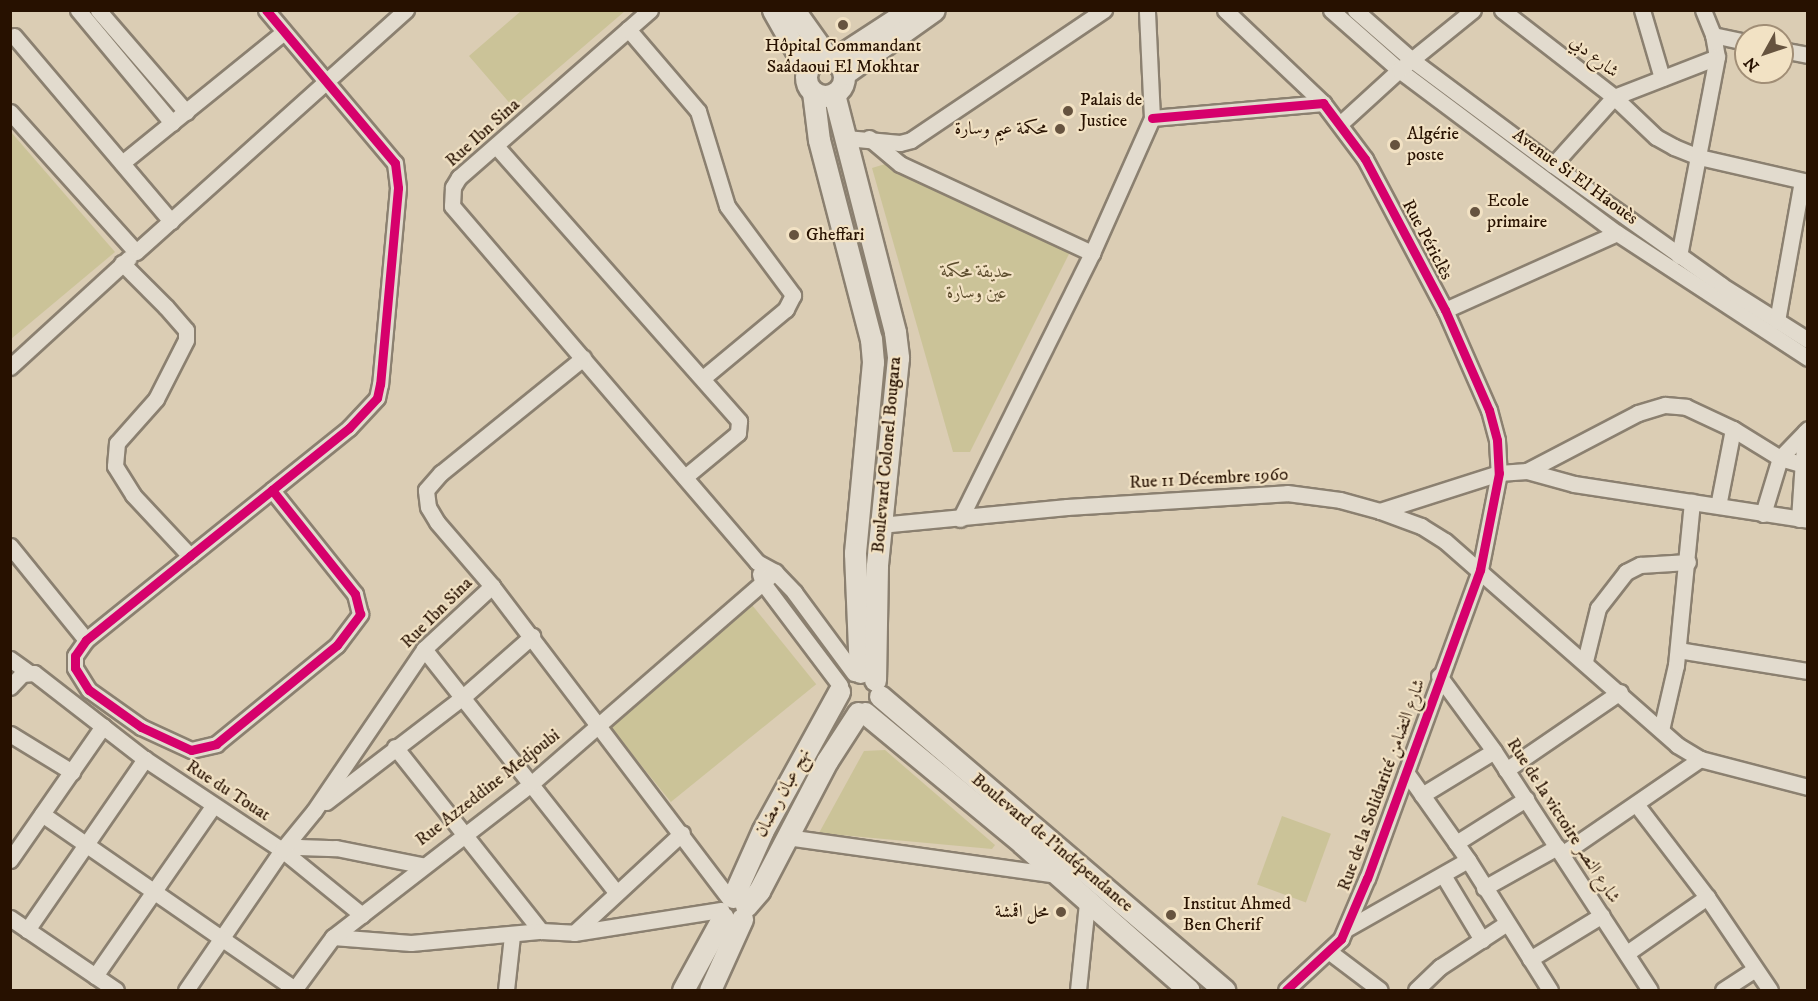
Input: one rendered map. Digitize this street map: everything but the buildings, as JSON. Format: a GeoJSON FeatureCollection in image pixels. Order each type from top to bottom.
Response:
{"type":"FeatureCollection","features":[{"type":"Feature","properties":{"kind":"main road"},"geometry":{"type":"LineString","coordinates":[[773,10],[807,70],[807,83],[813,92],[819,140],[871,339],[873,362],[855,553],[858,683]]}},
{"type":"Feature","properties":{"kind":"main road"},"geometry":{"type":"LineString","coordinates":[[794,10],[835,64],[842,86],[834,94],[823,96],[813,92]]}},
{"type":"Feature","properties":{"kind":"main road"},"geometry":{"type":"LineString","coordinates":[[835,64],[910,10]]}},
{"type":"Feature","properties":{"kind":"main road"},"geometry":{"type":"LineString","coordinates":[[807,70],[815,61],[835,64],[934,10]]}},
{"type":"Feature","properties":{"kind":"main road","name":"Boulevard Colonel Bougara"},"geometry":{"type":"LineString","coordinates":[[834,94],[895,332],[898,358],[880,525],[858,683]]}},
{"type":"Feature","properties":{"kind":"main road","name":"نهج عبان رمضان"},"geometry":{"type":"LineString","coordinates":[[683,990],[732,908],[759,891],[831,753],[861,713],[874,707],[858,683],[763,830],[732,908],[710,990]]}},
{"type":"Feature","properties":{"kind":"main road","name":"Boulevard de l'indépendance"},"geometry":{"type":"LineString","coordinates":[[1189,990],[1059,875],[861,713],[843,705],[858,683],[1128,907],[1224,990]]}},
{"type":"Feature","properties":{"kind":"main road"},"geometry":{"type":"LineString","coordinates":[[1111,923],[1128,907]]}},
{"type":"Feature","properties":{"kind":"street"},"geometry":{"type":"LineString","coordinates":[[78,10],[172,123]]}},
{"type":"Feature","properties":{"kind":"street"},"geometry":{"type":"LineString","coordinates":[[98,10],[186,112]]}},
{"type":"Feature","properties":{"kind":"street"},"geometry":{"type":"LineString","coordinates":[[266,10],[383,145],[395,164],[398,176],[380,384],[368,410],[86,640],[75,656],[81,681],[141,727],[191,750],[216,744],[337,645],[360,614],[356,594],[272,490]]}},
{"type":"Feature","properties":{"kind":"street"},"geometry":{"type":"LineString","coordinates":[[10,367],[122,263],[406,10]]}},
{"type":"Feature","properties":{"kind":"street","name":"Rue Ibn Sina"},"geometry":{"type":"LineString","coordinates":[[650,10],[459,177],[453,187],[452,206],[757,562]]}},
{"type":"Feature","properties":{"kind":"street"},"geometry":{"type":"LineString","coordinates":[[846,138],[869,138],[900,143],[923,134],[1104,10]]}},
{"type":"Feature","properties":{"kind":"street"},"geometry":{"type":"LineString","coordinates":[[960,519],[1092,253],[1152,118],[1147,10]]}},
{"type":"Feature","properties":{"kind":"street","name":"Rue Périclès"},"geometry":{"type":"LineString","coordinates":[[1225,10],[1341,123],[1365,159],[1445,310],[1489,410],[1500,473],[1480,570]]}},
{"type":"Feature","properties":{"kind":"street","name":"Avenue Si El Haouès"},"geometry":{"type":"LineString","coordinates":[[1331,10],[1399,70],[1617,233],[1716,291],[1778,321],[1808,340]]}},
{"type":"Feature","properties":{"kind":"street","name":"Avenue Si El Haouès"},"geometry":{"type":"LineString","coordinates":[[1355,10],[1412,60],[1679,256],[1716,291],[1808,358]]}},
{"type":"Feature","properties":{"kind":"street"},"geometry":{"type":"LineString","coordinates":[[1341,123],[1399,70],[1473,10]]}},
{"type":"Feature","properties":{"kind":"street","name":"شارع دبي"},"geometry":{"type":"LineString","coordinates":[[1502,10],[1614,98],[1717,57]]}},
{"type":"Feature","properties":{"kind":"street"},"geometry":{"type":"LineString","coordinates":[[1642,10],[1662,78]]}},
{"type":"Feature","properties":{"kind":"street"},"geometry":{"type":"LineString","coordinates":[[1679,256],[1717,57],[1713,35],[1703,10]]}},
{"type":"Feature","properties":{"kind":"street"},"geometry":{"type":"LineString","coordinates":[[628,29],[698,111],[727,206],[793,295],[786,309],[703,378]]}},
{"type":"Feature","properties":{"kind":"street"},"geometry":{"type":"LineString","coordinates":[[122,164],[284,32]]}},
{"type":"Feature","properties":{"kind":"street"},"geometry":{"type":"LineString","coordinates":[[1713,35],[1734,39]]}},
{"type":"Feature","properties":{"kind":"street"},"geometry":{"type":"LineString","coordinates":[[14,36],[171,221]]}},
{"type":"Feature","properties":{"kind":"street"},"geometry":{"type":"LineString","coordinates":[[1553,165],[1614,98],[1656,137],[1699,157],[1805,182],[1778,321]]}},
{"type":"Feature","properties":{"kind":"street"},"geometry":{"type":"LineString","coordinates":[[1152,118],[1323,103]]}},
{"type":"Feature","properties":{"kind":"street"},"geometry":{"type":"LineString","coordinates":[[10,112],[136,252]]}},
{"type":"Feature","properties":{"kind":"street"},"geometry":{"type":"LineString","coordinates":[[869,138],[900,164],[1092,253]]}},
{"type":"Feature","properties":{"kind":"street"},"geometry":{"type":"LineString","coordinates":[[496,146],[736,416],[741,428],[685,477]]}},
{"type":"Feature","properties":{"kind":"street"},"geometry":{"type":"LineString","coordinates":[[1445,310],[1617,233]]}},
{"type":"Feature","properties":{"kind":"street"},"geometry":{"type":"LineString","coordinates":[[122,263],[186,330],[186,340],[156,399],[117,443],[115,466],[133,495],[190,556]]}},
{"type":"Feature","properties":{"kind":"street","name":"Rue Ibn Sina"},"geometry":{"type":"LineString","coordinates":[[186,990],[315,811],[424,649],[492,586],[437,522],[428,507],[426,490],[441,473],[583,358]]}},
{"type":"Feature","properties":{"kind":"street"},"geometry":{"type":"LineString","coordinates":[[1527,471],[1656,406],[1686,407],[1733,429],[1780,458],[1805,465]]}},
{"type":"Feature","properties":{"kind":"street"},"geometry":{"type":"LineString","coordinates":[[1718,506],[1733,429]]}},
{"type":"Feature","properties":{"kind":"street"},"geometry":{"type":"LineString","coordinates":[[1380,511],[1500,473],[1527,471],[1574,484],[1803,520],[1806,431]]}},
{"type":"Feature","properties":{"kind":"street"},"geometry":{"type":"LineString","coordinates":[[1763,514],[1780,458],[1806,431]]}},
{"type":"Feature","properties":{"kind":"street","name":"Rue 11 Décembre 1960"},"geometry":{"type":"LineString","coordinates":[[880,525],[1067,507],[1287,493],[1340,500],[1380,511],[1429,531],[1480,570],[1620,692],[1660,730],[1700,759],[1808,787]]}},
{"type":"Feature","properties":{"kind":"street"},"geometry":{"type":"LineString","coordinates":[[1660,730],[1678,650],[1692,502]]}},
{"type":"Feature","properties":{"kind":"street"},"geometry":{"type":"LineString","coordinates":[[10,546],[86,640]]}},
{"type":"Feature","properties":{"kind":"street"},"geometry":{"type":"LineString","coordinates":[[757,562],[775,572],[858,683]]}},
{"type":"Feature","properties":{"kind":"street"},"geometry":{"type":"LineString","coordinates":[[757,562],[763,583],[858,683]]}},
{"type":"Feature","properties":{"kind":"street"},"geometry":{"type":"LineString","coordinates":[[1585,661],[1598,608],[1626,572],[1640,565],[1688,562]]}},
{"type":"Feature","properties":{"kind":"street","name":"Rue de la Solidarité شارع التضامن"},"geometry":{"type":"LineString","coordinates":[[1286,990],[1331,952],[1346,929],[1480,570]]}},
{"type":"Feature","properties":{"kind":"street","name":"Rue Azzeddine Medjoubi"},"geometry":{"type":"LineString","coordinates":[[295,990],[333,937],[421,866],[532,783],[775,572]]}},
{"type":"Feature","properties":{"kind":"street"},"geometry":{"type":"LineString","coordinates":[[333,937],[411,943],[541,932],[574,933],[732,908],[682,832],[492,586]]}},
{"type":"Feature","properties":{"kind":"street"},"geometry":{"type":"LineString","coordinates":[[315,811],[464,696],[532,636]]}},
{"type":"Feature","properties":{"kind":"street"},"geometry":{"type":"LineString","coordinates":[[424,649],[464,696],[615,891]]}},
{"type":"Feature","properties":{"kind":"street"},"geometry":{"type":"LineString","coordinates":[[1678,650],[1808,671]]}},
{"type":"Feature","properties":{"kind":"street","name":"Rue du Touat"},"geometry":{"type":"LineString","coordinates":[[10,659],[145,759],[213,806],[285,851]]}},
{"type":"Feature","properties":{"kind":"street"},"geometry":{"type":"LineString","coordinates":[[10,687],[28,672]]}},
{"type":"Feature","properties":{"kind":"street","name":"Rue de la victoire شارع النصر"},"geometry":{"type":"LineString","coordinates":[[1439,676],[1494,751],[1627,953],[1646,989]]}},
{"type":"Feature","properties":{"kind":"street"},"geometry":{"type":"LineString","coordinates":[[1506,770],[1620,692]]}},
{"type":"Feature","properties":{"kind":"street"},"geometry":{"type":"LineString","coordinates":[[10,860],[103,726]]}},
{"type":"Feature","properties":{"kind":"street"},"geometry":{"type":"LineString","coordinates":[[10,734],[72,772]]}},
{"type":"Feature","properties":{"kind":"street"},"geometry":{"type":"LineString","coordinates":[[395,747],[466,834],[541,932]]}},
{"type":"Feature","properties":{"kind":"street"},"geometry":{"type":"LineString","coordinates":[[1422,795],[1494,751]]}},
{"type":"Feature","properties":{"kind":"street"},"geometry":{"type":"LineString","coordinates":[[27,930],[145,759]]}},
{"type":"Feature","properties":{"kind":"street"},"geometry":{"type":"LineString","coordinates":[[1484,888],[1559,850],[1636,804],[1700,759]]}},
{"type":"Feature","properties":{"kind":"street"},"geometry":{"type":"LineString","coordinates":[[1406,772],[1468,860],[1550,990]]}},
{"type":"Feature","properties":{"kind":"street"},"geometry":{"type":"LineString","coordinates":[[1456,843],[1526,800]]}},
{"type":"Feature","properties":{"kind":"street"},"geometry":{"type":"LineString","coordinates":[[1636,804],[1707,897],[1770,990]]}},
{"type":"Feature","properties":{"kind":"street"},"geometry":{"type":"LineString","coordinates":[[10,918],[105,985],[155,892],[213,806]]}},
{"type":"Feature","properties":{"kind":"street"},"geometry":{"type":"LineString","coordinates":[[42,814],[295,990]]}},
{"type":"Feature","properties":{"kind":"street"},"geometry":{"type":"LineString","coordinates":[[574,933],[615,891],[682,832]]}},
{"type":"Feature","properties":{"kind":"street"},"geometry":{"type":"LineString","coordinates":[[787,837],[1059,875]]}},
{"type":"Feature","properties":{"kind":"street"},"geometry":{"type":"LineString","coordinates":[[285,851],[302,847],[336,848],[421,866]]}},
{"type":"Feature","properties":{"kind":"street"},"geometry":{"type":"LineString","coordinates":[[285,851],[362,915]]}},
{"type":"Feature","properties":{"kind":"street"},"geometry":{"type":"LineString","coordinates":[[1346,929],[1468,860]]}},
{"type":"Feature","properties":{"kind":"street"},"geometry":{"type":"LineString","coordinates":[[1443,875],[1482,940]]}},
{"type":"Feature","properties":{"kind":"street"},"geometry":{"type":"LineString","coordinates":[[1627,953],[1707,897]]}},
{"type":"Feature","properties":{"kind":"street"},"geometry":{"type":"LineString","coordinates":[[1078,990],[1088,903]]}},
{"type":"Feature","properties":{"kind":"street"},"geometry":{"type":"LineString","coordinates":[[1530,959],[1602,915]]}},
{"type":"Feature","properties":{"kind":"street"},"geometry":{"type":"LineString","coordinates":[[1416,990],[1440,967],[1507,923]]}},
{"type":"Feature","properties":{"kind":"street"},"geometry":{"type":"LineString","coordinates":[[506,990],[512,936]]}},
{"type":"Feature","properties":{"kind":"street"},"geometry":{"type":"LineString","coordinates":[[1331,952],[1380,990]]}},
{"type":"Feature","properties":{"kind":"street"},"geometry":{"type":"LineString","coordinates":[[1723,990],[1755,969]]}},
{"type":"Feature","properties":{"kind":"green space"},"geometry":{"type":"Polygon","coordinates":[[[521,11],[625,11],[513,107],[469,56],[521,11]]]}},
{"type":"Feature","properties":{"kind":"green space"},"geometry":{"type":"Polygon","coordinates":[[[11,132],[115,252],[10,339],[11,132]]]}},
{"type":"Feature","properties":{"kind":"green space","name":"حديقة محكمة عين وسارة"},"geometry":{"type":"Polygon","coordinates":[[[892,162],[1070,252],[970,452],[953,452],[872,168],[892,162]]]}},
{"type":"Feature","properties":{"kind":"green space"},"geometry":{"type":"Polygon","coordinates":[[[752,605],[816,684],[671,802],[607,723],[752,605]]]}},
{"type":"Feature","properties":{"kind":"green space"},"geometry":{"type":"Polygon","coordinates":[[[885,750],[995,845],[992,849],[819,833],[864,751],[885,750]]]}},
{"type":"Feature","properties":{"kind":"green space"},"geometry":{"type":"Polygon","coordinates":[[[1282,816],[1331,834],[1306,902],[1257,885],[1282,816]]]}},
{"type":"Feature","properties":{"kind":"cycle path"},"geometry":{"type":"LineString","coordinates":[[266,10],[395,163],[398,188],[380,384],[377,398],[349,428],[190,556],[86,640],[75,656],[75,668],[89,690],[141,727],[191,750],[216,744],[337,645],[360,614],[355,594],[272,490]]}},
{"type":"Feature","properties":{"kind":"cycle path"},"geometry":{"type":"LineString","coordinates":[[1152,118],[1323,103],[1365,159],[1445,310],[1489,410],[1497,440],[1499,473],[1480,570],[1367,878],[1341,939],[1286,990]]}},
{"type":"Feature","properties":{"kind":"place","name":"Hôpital Commandant Saâdaoui El Mokhtar"},"geometry":{"type":"Point","coordinates":[843,25]}},
{"type":"Feature","properties":{"kind":"place","name":"Palais de Justice"},"geometry":{"type":"Point","coordinates":[1068,111]}},
{"type":"Feature","properties":{"kind":"place","name":"محكمة عيم وسارة"},"geometry":{"type":"Point","coordinates":[1060,129]}},
{"type":"Feature","properties":{"kind":"place","name":"Algérie poste"},"geometry":{"type":"Point","coordinates":[1395,145]}},
{"type":"Feature","properties":{"kind":"place","name":"Ecole primaire"},"geometry":{"type":"Point","coordinates":[1475,212]}},
{"type":"Feature","properties":{"kind":"place","name":"Gheffari"},"geometry":{"type":"Point","coordinates":[794,235]}},
{"type":"Feature","properties":{"kind":"place","name":"محل اقمشة"},"geometry":{"type":"Point","coordinates":[1061,912]}},
{"type":"Feature","properties":{"kind":"place","name":"Institut Ahmed Ben Cherif"},"geometry":{"type":"Point","coordinates":[1171,915]}}]}
